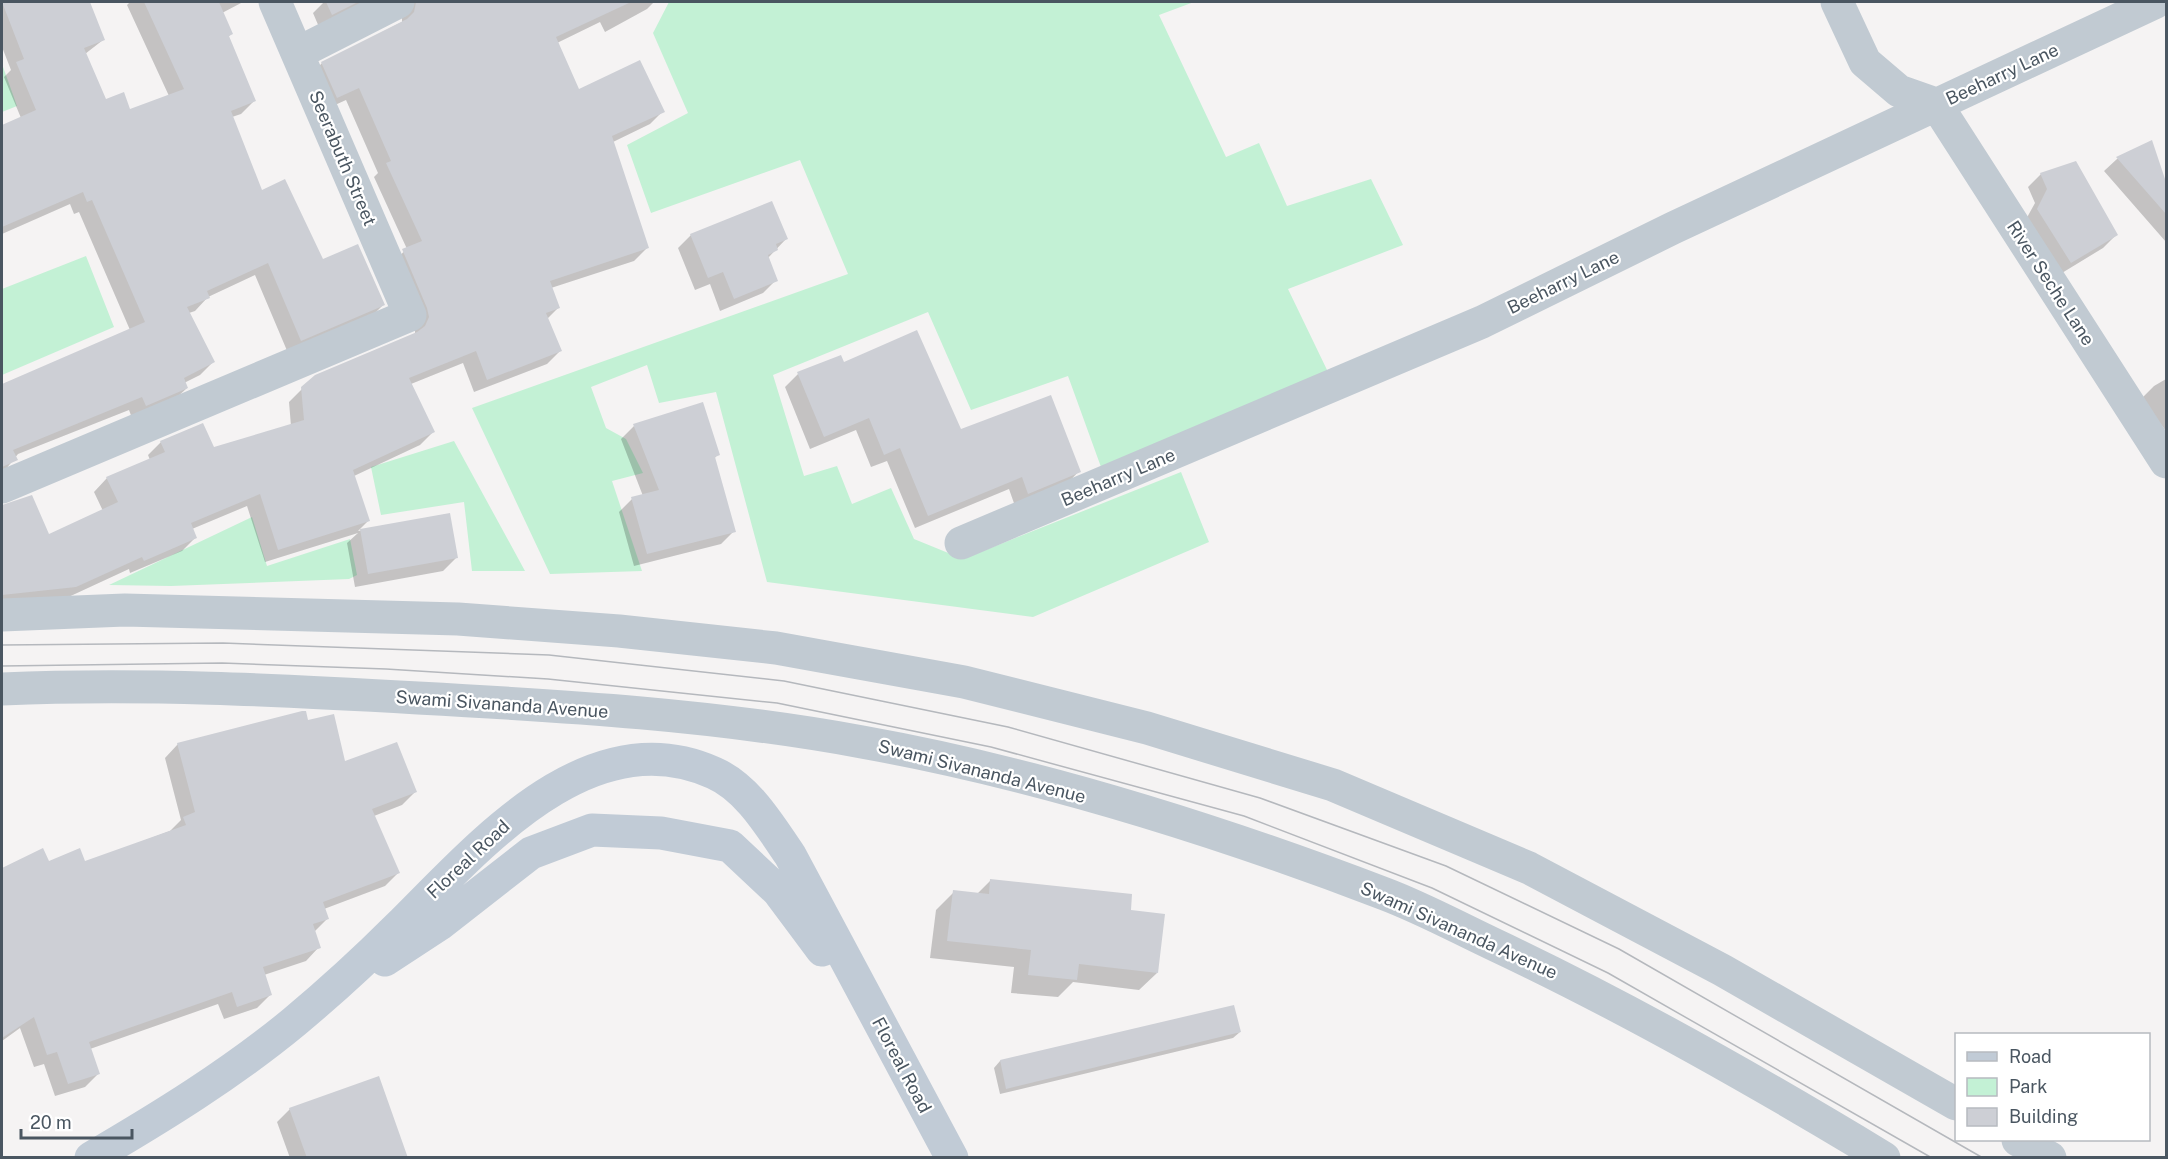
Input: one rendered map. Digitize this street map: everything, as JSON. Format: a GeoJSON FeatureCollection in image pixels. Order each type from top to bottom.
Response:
{"type":"FeatureCollection","features":[{"type":"Feature","properties":{"kind":"main road","name":"Floreal Road"},"geometry":{"type":"LineString","coordinates":[[91,1158],[215,1082],[294,1022],[396,929],[489,835],[548,791],[605,766],[639,761],[678,760],[715,773],[739,790],[763,816],[790,855],[952,1158]]}},
{"type":"Feature","properties":{"kind":"main road"},"geometry":{"type":"LineString","coordinates":[[294,1022],[440,924],[531,853],[592,830],[661,833],[730,846],[778,891],[886,1035]]}},
{"type":"Feature","properties":{"kind":"street","name":"Seerabuth Street"},"geometry":{"type":"LineString","coordinates":[[2,487],[410,315],[275,2]]}},
{"type":"Feature","properties":{"kind":"street"},"geometry":{"type":"LineString","coordinates":[[298,53],[398,2]]}},
{"type":"Feature","properties":{"kind":"street"},"geometry":{"type":"LineString","coordinates":[[1837,2],[1865,62],[1899,91],[1936,104]]}},
{"type":"Feature","properties":{"kind":"street","name":"Beeharry Lane"},"geometry":{"type":"LineString","coordinates":[[961,543],[1482,322],[1673,228],[2156,2]]}},
{"type":"Feature","properties":{"kind":"street","name":"River Seche Lane"},"geometry":{"type":"LineString","coordinates":[[1936,104],[2166,462]]}},
{"type":"Feature","properties":{"kind":"street"},"geometry":{"type":"LineString","coordinates":[[2,615],[125,610],[458,619],[620,631],[776,648],[964,682],[1147,728],[1333,785],[1507,859],[1722,970],[1955,1103]]}},
{"type":"Feature","properties":{"kind":"street","name":"Swami Sivananda Avenue"},"geometry":{"type":"LineString","coordinates":[[2,689],[106,685],[485,701],[744,723],[862,742],[953,761],[1106,801],[1389,895],[1586,988],[1884,1158]]}},
{"type":"Feature","properties":{"kind":"street"},"geometry":{"type":"LineString","coordinates":[[2020,1141],[2049,1158]]}},
{"type":"Feature","properties":{"kind":"green space"},"geometry":{"type":"Polygon","coordinates":[[[669,2],[1194,2],[1159,15],[1226,157],[1259,143],[1287,206],[1371,179],[1403,245],[1288,289],[1328,372],[1101,467],[1068,376],[971,410],[928,312],[773,375],[804,476],[837,466],[852,504],[891,488],[914,539],[963,559],[1181,472],[1209,542],[1033,617],[767,582],[716,392],[659,403],[647,365],[591,387],[606,428],[626,439],[643,473],[612,481],[642,571],[550,574],[472,408],[848,274],[800,160],[651,213],[627,145],[688,113],[653,33],[669,2]]]}},
{"type":"Feature","properties":{"kind":"green space"},"geometry":{"type":"Polygon","coordinates":[[[2,64],[17,106],[2,112],[2,64]]]}},
{"type":"Feature","properties":{"kind":"green space"},"geometry":{"type":"Polygon","coordinates":[[[86,256],[114,327],[2,375],[2,289],[86,256]]]}},
{"type":"Feature","properties":{"kind":"green space"},"geometry":{"type":"Polygon","coordinates":[[[454,441],[525,571],[472,571],[464,502],[381,515],[371,467],[454,441]]]}},
{"type":"Feature","properties":{"kind":"green space"},"geometry":{"type":"Polygon","coordinates":[[[252,517],[267,566],[350,539],[357,575],[349,579],[171,586],[109,585],[252,517]]]}},
{"type":"Feature","properties":{"kind":"building"},"geometry":{"type":"Polygon","coordinates":[[[2,2],[90,2],[105,40],[84,48],[106,99],[124,92],[130,109],[184,89],[144,2],[219,2],[233,34],[229,36],[256,101],[231,111],[262,190],[285,179],[323,259],[358,244],[385,305],[301,341],[268,263],[207,291],[210,298],[187,307],[215,362],[184,378],[188,388],[146,406],[142,397],[13,450],[18,460],[2,467],[2,384],[145,322],[92,200],[87,202],[83,192],[2,227],[2,125],[36,110],[16,62],[24,59],[2,2]]]}},
{"type":"Feature","properties":{"kind":"building"},"geometry":{"type":"Polygon","coordinates":[[[326,2],[358,2],[332,15],[326,2]]]}},
{"type":"Feature","properties":{"kind":"building"},"geometry":{"type":"Polygon","coordinates":[[[416,2],[631,2],[556,37],[579,89],[640,60],[665,112],[612,136],[649,248],[550,281],[560,308],[546,313],[562,351],[487,380],[476,351],[409,378],[435,432],[353,470],[370,521],[278,550],[260,494],[191,523],[197,538],[144,561],[142,557],[76,587],[2,595],[2,505],[32,495],[49,534],[118,502],[106,477],[165,452],[160,441],[203,423],[214,447],[304,420],[301,387],[315,375],[417,332],[425,326],[429,317],[427,308],[402,249],[422,241],[386,163],[391,161],[359,88],[337,98],[321,62],[407,19],[414,12],[416,2]]]}},
{"type":"Feature","properties":{"kind":"building"},"geometry":{"type":"Polygon","coordinates":[[[2152,140],[2166,182],[2166,214],[2116,157],[2152,140]]]}},
{"type":"Feature","properties":{"kind":"building"},"geometry":{"type":"Polygon","coordinates":[[[2076,161],[2118,235],[2071,263],[2037,209],[2047,189],[2040,173],[2076,161]]]}},
{"type":"Feature","properties":{"kind":"building"},"geometry":{"type":"Polygon","coordinates":[[[772,201],[788,239],[776,244],[778,250],[768,255],[778,281],[734,299],[723,272],[708,278],[690,234],[772,201]]]}},
{"type":"Feature","properties":{"kind":"building"},"geometry":{"type":"Polygon","coordinates":[[[917,330],[961,429],[1051,395],[1081,472],[1028,494],[1022,477],[928,516],[900,448],[884,455],[869,418],[824,437],[797,372],[841,355],[844,362],[917,330]]]}},
{"type":"Feature","properties":{"kind":"building"},"geometry":{"type":"Polygon","coordinates":[[[703,402],[720,455],[715,457],[736,532],[647,554],[631,497],[659,490],[633,424],[703,402]]]}},
{"type":"Feature","properties":{"kind":"building"},"geometry":{"type":"Polygon","coordinates":[[[450,513],[458,558],[368,574],[360,529],[450,513]]]}},
{"type":"Feature","properties":{"kind":"building"},"geometry":{"type":"Polygon","coordinates":[[[306,711],[308,720],[334,714],[345,761],[397,742],[417,792],[372,809],[400,873],[323,902],[329,919],[313,924],[321,948],[263,967],[272,995],[237,1007],[232,992],[89,1042],[100,1074],[68,1084],[57,1052],[47,1055],[34,1017],[2,1038],[2,868],[43,848],[49,861],[80,848],[85,861],[186,825],[183,817],[195,812],[177,743],[306,711]]]}},
{"type":"Feature","properties":{"kind":"building"},"geometry":{"type":"Polygon","coordinates":[[[990,879],[1132,894],[1131,910],[1165,914],[1158,973],[1079,964],[1077,980],[1028,975],[1031,950],[947,941],[953,890],[989,894],[990,879]]]}},
{"type":"Feature","properties":{"kind":"building"},"geometry":{"type":"Polygon","coordinates":[[[1234,1005],[1241,1032],[1006,1089],[1000,1060],[1234,1005]]]}},
{"type":"Feature","properties":{"kind":"building"},"geometry":{"type":"Polygon","coordinates":[[[379,1076],[408,1158],[307,1158],[289,1108],[379,1076]]]}},
{"type":"Feature","properties":{"kind":"tram line"},"geometry":{"type":"LineString","coordinates":[[2,645],[223,643],[549,655],[784,681],[1008,727],[1260,798],[1446,866],[1619,949],[1983,1158]]}},
{"type":"Feature","properties":{"kind":"tram line"},"geometry":{"type":"LineString","coordinates":[[2,666],[222,663],[386,669],[548,679],[777,703],[991,747],[1244,816],[1432,888],[1608,973],[1932,1158]]}}]}
